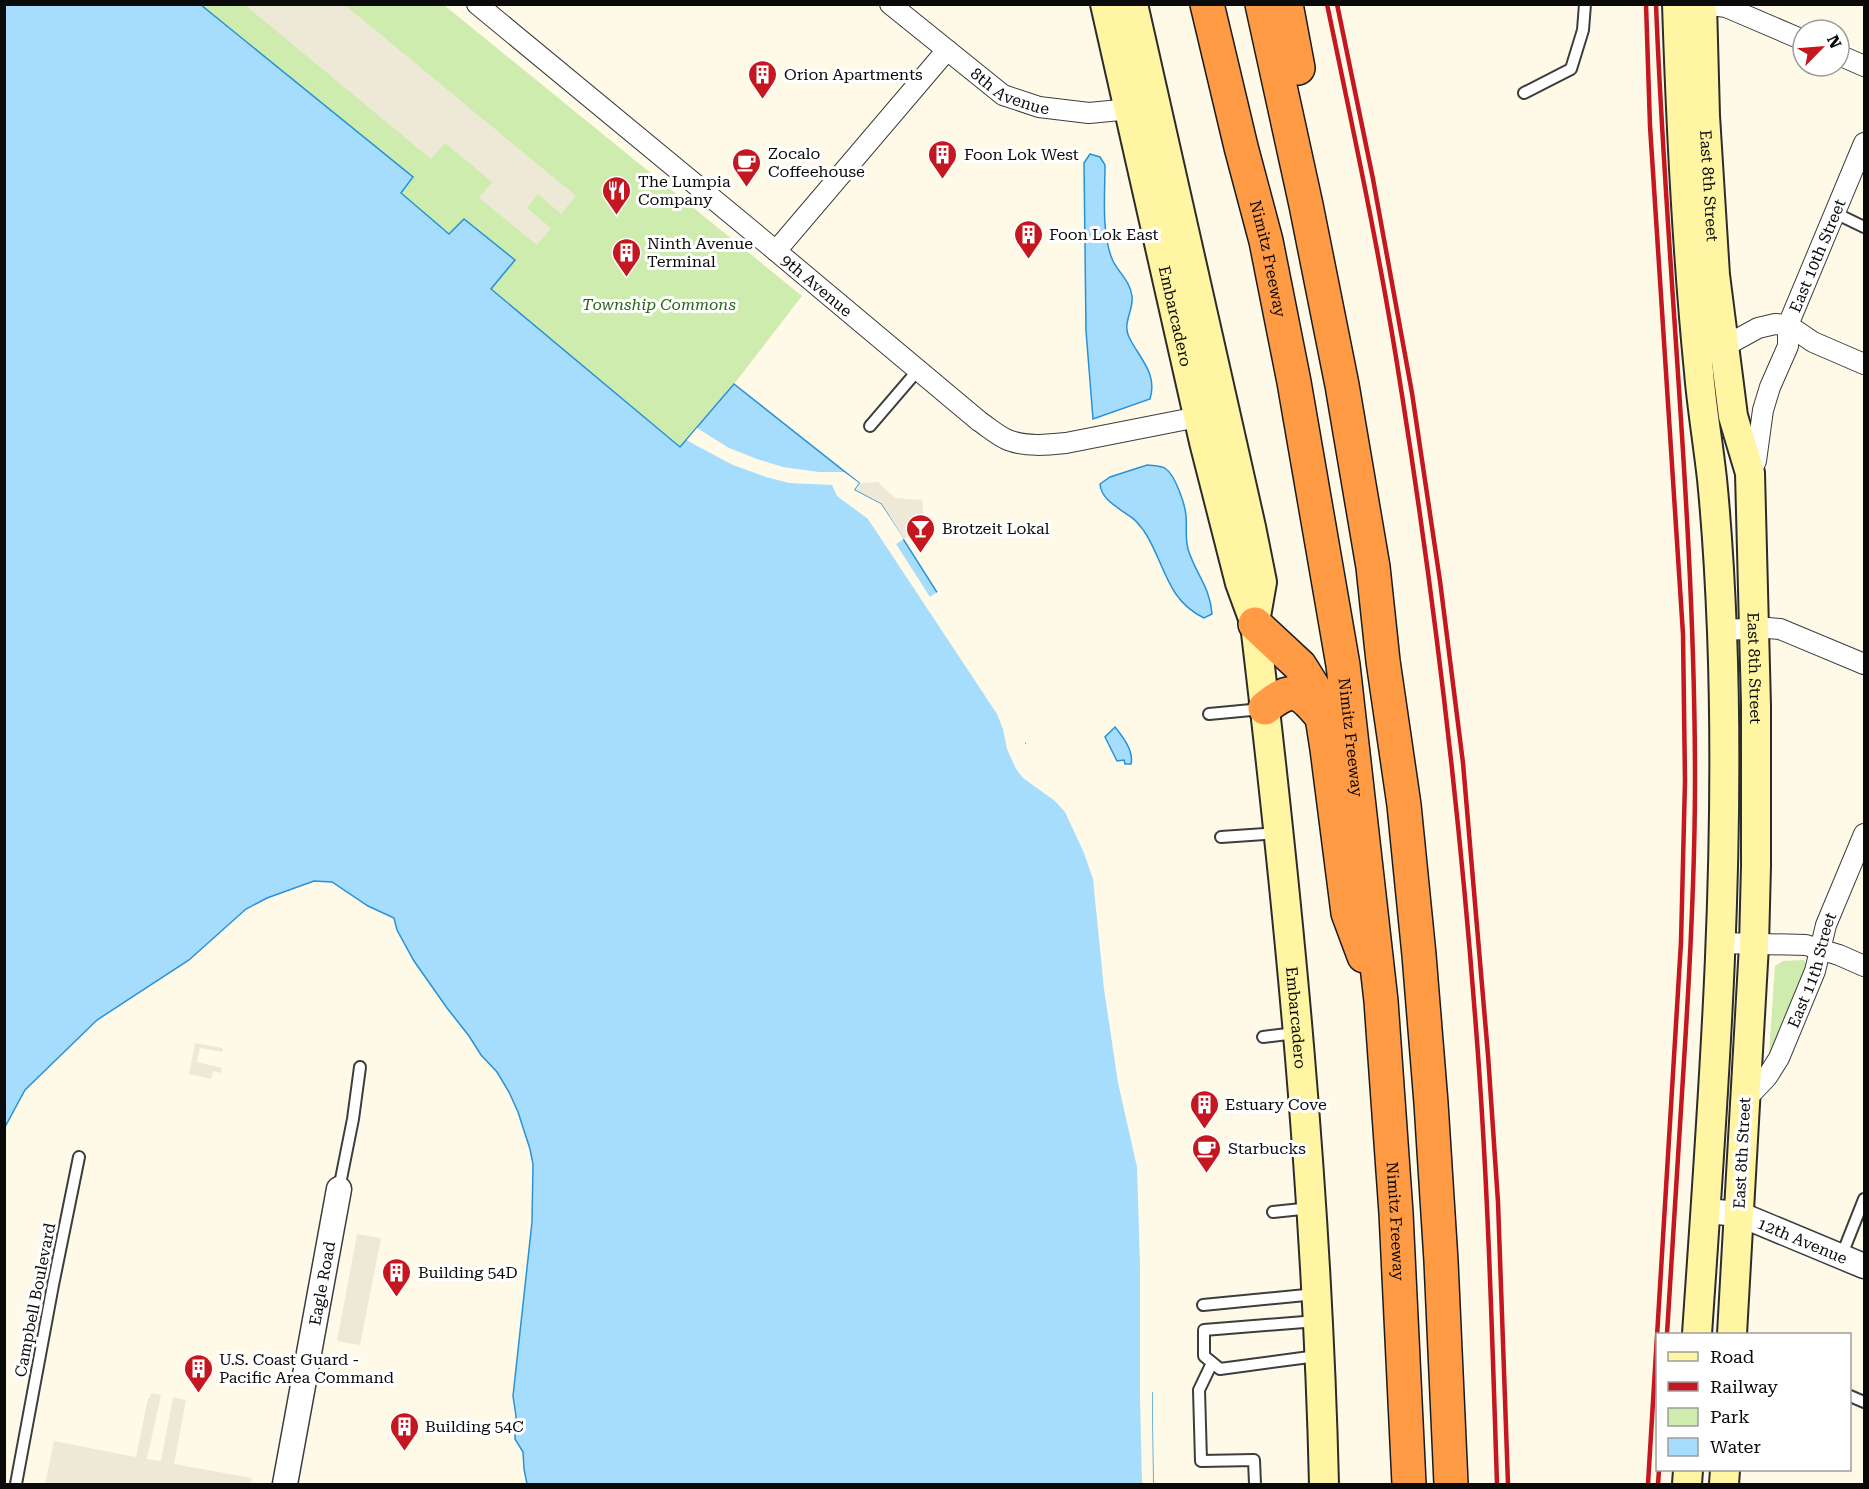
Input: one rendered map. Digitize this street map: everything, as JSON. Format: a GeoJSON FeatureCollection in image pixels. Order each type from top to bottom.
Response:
{"type":"FeatureCollection","features":[{"type":"Feature","properties":{"kind":"highway","name":"Nimitz Freeway"},"geometry":{"type":"LineString","coordinates":[[1207,4],[1238,137],[1266,241],[1319,521],[1347,700],[1381,1001],[1396,1213],[1409,1485]]}},
{"type":"Feature","properties":{"kind":"highway"},"geometry":{"type":"LineString","coordinates":[[1262,4],[1305,196],[1342,385],[1373,567],[1383,661],[1404,805],[1419,955],[1442,1261],[1451,1485]]}},
{"type":"Feature","properties":{"kind":"highway"},"geometry":{"type":"LineString","coordinates":[[1286,4],[1322,207],[1342,385]]}},
{"type":"Feature","properties":{"kind":"highway"},"geometry":{"type":"LineString","coordinates":[[1255,624],[1300,666],[1315,690],[1322,717],[1348,913],[1381,1001]]}},
{"type":"Feature","properties":{"kind":"highway"},"geometry":{"type":"LineString","coordinates":[[1265,708],[1286,694],[1296,694],[1305,698],[1322,717]]}},
{"type":"Feature","properties":{"kind":"main road","name":"Embarcadero"},"geometry":{"type":"LineString","coordinates":[[1105,4],[1142,108],[1251,526],[1262,582],[1255,624]]}},
{"type":"Feature","properties":{"kind":"main road","name":"Embarcadero"},"geometry":{"type":"LineString","coordinates":[[1134,4],[1142,108],[1198,417],[1240,583],[1255,624],[1299,1033],[1317,1307],[1324,1485]]}},
{"type":"Feature","properties":{"kind":"main road","name":"East 8th Street"},"geometry":{"type":"LineString","coordinates":[[1704,4],[1710,201],[1715,275],[1733,416],[1750,473],[1754,629],[1757,790],[1754,945],[1732,1333]]}},
{"type":"Feature","properties":{"kind":"main road","name":"East 8th Street"},"geometry":{"type":"LineString","coordinates":[[1677,5],[1686,202],[1699,372],[1712,480],[1722,630],[1725,791],[1721,943],[1697,1333]]}},
{"type":"Feature","properties":{"kind":"street","name":"9th Avenue"},"geometry":{"type":"LineString","coordinates":[[477,4],[979,421],[1007,439],[1026,444],[1066,443],[1198,417]]}},
{"type":"Feature","properties":{"kind":"street","name":"8th Avenue"},"geometry":{"type":"LineString","coordinates":[[890,4],[1003,95],[1039,107],[1089,113],[1142,108]]}},
{"type":"Feature","properties":{"kind":"street"},"geometry":{"type":"LineString","coordinates":[[1677,5],[1695,4]]}},
{"type":"Feature","properties":{"kind":"street"},"geometry":{"type":"LineString","coordinates":[[1704,4],[1726,7],[1791,35]]}},
{"type":"Feature","properties":{"kind":"street"},"geometry":{"type":"LineString","coordinates":[[776,251],[946,50]]}},
{"type":"Feature","properties":{"kind":"street","name":"East 10th Street"},"geometry":{"type":"LineString","coordinates":[[1750,473],[1756,461],[1763,410],[1770,387],[1788,346],[1788,325],[1864,143]]}},
{"type":"Feature","properties":{"kind":"street"},"geometry":{"type":"LineString","coordinates":[[1699,372],[1713,352],[1758,328],[1775,324],[1788,325],[1813,342],[1864,364]]}},
{"type":"Feature","properties":{"kind":"street"},"geometry":{"type":"LineString","coordinates":[[1722,630],[1780,629],[1864,664]]}},
{"type":"Feature","properties":{"kind":"street","name":"East 11th Street"},"geometry":{"type":"LineString","coordinates":[[1746,1099],[1767,1077],[1779,1058],[1815,971],[1826,925],[1864,834]]}},
{"type":"Feature","properties":{"kind":"street"},"geometry":{"type":"LineString","coordinates":[[1721,943],[1806,945],[1839,955],[1864,966]]}},
{"type":"Feature","properties":{"kind":"street","name":"Eagle Road"},"geometry":{"type":"LineString","coordinates":[[285,1485],[339,1189]]}},
{"type":"Feature","properties":{"kind":"street","name":"12th Avenue"},"geometry":{"type":"LineString","coordinates":[[1706,1211],[1739,1214],[1864,1266]]}},
{"type":"Feature","properties":{"kind":"lane"},"geometry":{"type":"LineString","coordinates":[[1524,93],[1570,69],[1583,30],[1585,4]]}},
{"type":"Feature","properties":{"kind":"lane"},"geometry":{"type":"LineString","coordinates":[[1835,213],[1864,227]]}},
{"type":"Feature","properties":{"kind":"lane"},"geometry":{"type":"LineString","coordinates":[[870,426],[918,370]]}},
{"type":"Feature","properties":{"kind":"lane"},"geometry":{"type":"LineString","coordinates":[[1209,714],[1265,708]]}},
{"type":"Feature","properties":{"kind":"lane"},"geometry":{"type":"LineString","coordinates":[[1221,837],[1278,832]]}},
{"type":"Feature","properties":{"kind":"lane"},"geometry":{"type":"LineString","coordinates":[[1263,1037],[1299,1033]]}},
{"type":"Feature","properties":{"kind":"lane"},"geometry":{"type":"LineString","coordinates":[[339,1189],[353,1119],[360,1067]]}},
{"type":"Feature","properties":{"kind":"lane","name":"Campbell Boulevard"},"geometry":{"type":"LineString","coordinates":[[16,1485],[79,1157]]}},
{"type":"Feature","properties":{"kind":"lane"},"geometry":{"type":"LineString","coordinates":[[1841,1257],[1864,1199]]}},
{"type":"Feature","properties":{"kind":"lane"},"geometry":{"type":"LineString","coordinates":[[1273,1212],[1311,1208]]}},
{"type":"Feature","properties":{"kind":"lane"},"geometry":{"type":"LineString","coordinates":[[1203,1305],[1317,1307]]}},
{"type":"Feature","properties":{"kind":"lane"},"geometry":{"type":"LineString","coordinates":[[1317,1307],[1204,1330],[1204,1356],[1220,1369],[1319,1356]]}},
{"type":"Feature","properties":{"kind":"lane"},"geometry":{"type":"LineString","coordinates":[[1212,1363],[1199,1390],[1201,1461],[1254,1460],[1255,1485]]}},
{"type":"Feature","properties":{"kind":"green space","name":"Township Commons"},"geometry":{"type":"Polygon","coordinates":[[[201,5],[444,5],[802,296],[734,384],[836,465],[681,447],[491,289],[515,261],[464,219],[450,234],[400,193],[413,178],[201,5]]]}},
{"type":"Feature","properties":{"kind":"green space"},"geometry":{"type":"Polygon","coordinates":[[[1804,960],[1806,972],[1774,1052],[1769,1055],[1775,966],[1783,961],[1804,960]]]}},
{"type":"Feature","properties":{"kind":"shaded area"},"geometry":{"type":"Polygon","coordinates":[[[245,5],[345,5],[576,196],[561,214],[538,194],[527,208],[551,228],[537,245],[479,198],[492,182],[445,143],[431,159],[245,5]]]}},
{"type":"Feature","properties":{"kind":"shaded area"},"geometry":{"type":"Polygon","coordinates":[[[878,482],[895,498],[922,500],[924,518],[919,521],[922,527],[904,539],[881,504],[854,490],[859,483],[878,482]]]}},
{"type":"Feature","properties":{"kind":"shaded area"},"geometry":{"type":"Polygon","coordinates":[[[195,1043],[223,1048],[222,1052],[200,1048],[197,1062],[222,1068],[221,1073],[213,1071],[211,1079],[189,1074],[195,1043]]]}},
{"type":"Feature","properties":{"kind":"shaded area"},"geometry":{"type":"Polygon","coordinates":[[[357,1234],[381,1238],[360,1345],[337,1341],[357,1234]]]}},
{"type":"Feature","properties":{"kind":"shaded area"},"geometry":{"type":"Polygon","coordinates":[[[151,1393],[161,1395],[147,1459],[161,1461],[173,1397],[186,1400],[174,1464],[252,1478],[251,1484],[45,1484],[54,1441],[136,1457],[151,1393]]]}},
{"type":"Feature","properties":{"kind":"water"},"geometry":{"type":"Polygon","coordinates":[[[5,5],[201,5],[413,177],[401,193],[449,234],[464,219],[515,260],[491,289],[680,447],[734,384],[859,483],[854,490],[881,504],[1006,701],[1022,739],[1089,837],[1150,1240],[1153,1484],[527,1484],[523,1452],[515,1439],[516,1416],[513,1396],[532,1222],[533,1164],[530,1149],[509,1092],[497,1072],[481,1055],[414,961],[397,930],[394,918],[368,906],[332,882],[314,881],[267,898],[246,909],[189,960],[97,1020],[25,1090],[5,1127],[5,5]]]}},
{"type":"Feature","properties":{"kind":"water"},"geometry":{"type":"Polygon","coordinates":[[[1090,154],[1100,157],[1105,165],[1104,214],[1109,251],[1131,291],[1132,301],[1127,332],[1150,373],[1152,381],[1150,399],[1093,419],[1086,331],[1084,163],[1090,154]]]}},
{"type":"Feature","properties":{"kind":"water"},"geometry":{"type":"Polygon","coordinates":[[[1147,465],[1166,469],[1179,490],[1185,511],[1188,549],[1211,604],[1212,614],[1204,618],[1181,601],[1173,590],[1144,531],[1133,518],[1111,503],[1101,490],[1100,484],[1110,477],[1147,465]]]}},
{"type":"Feature","properties":{"kind":"water"},"geometry":{"type":"Polygon","coordinates":[[[1115,727],[1129,749],[1131,764],[1125,764],[1124,760],[1117,761],[1105,737],[1115,727]]]}},
{"type":"Feature","properties":{"kind":"pier"},"geometry":{"type":"Polygon","coordinates":[[[697,428],[729,448],[783,467],[819,472],[844,472],[859,483],[854,490],[881,504],[904,539],[896,544],[930,597],[939,591],[1010,703],[1025,738],[1025,744],[1028,743],[1045,767],[1073,796],[1078,806],[1081,805],[1110,877],[1128,1023],[1130,1063],[1153,1146],[1155,1391],[1152,1392],[1153,1484],[1142,1484],[1137,1167],[1118,1083],[1104,989],[1093,879],[1084,853],[1065,812],[1055,801],[1023,778],[1016,769],[1007,749],[997,714],[868,519],[837,496],[832,485],[789,483],[766,477],[733,465],[697,446],[687,440],[697,428]]]}},
{"type":"Feature","properties":{"kind":"railway"},"geometry":{"type":"LineString","coordinates":[[1327,4],[1386,297],[1414,474],[1445,710],[1470,949],[1484,1142],[1497,1484]]}},
{"type":"Feature","properties":{"kind":"railway"},"geometry":{"type":"LineString","coordinates":[[1337,4],[1373,179],[1412,393],[1440,581],[1463,763],[1498,1202],[1508,1484]]}},
{"type":"Feature","properties":{"kind":"railway"},"geometry":{"type":"LineString","coordinates":[[1646,4],[1650,126],[1683,634],[1685,781],[1681,942],[1657,1333]]}},
{"type":"Feature","properties":{"kind":"railway"},"geometry":{"type":"LineString","coordinates":[[1656,4],[1690,586],[1695,780],[1690,955],[1667,1333]]}},
{"type":"Feature","properties":{"kind":"railway"},"geometry":{"type":"LineString","coordinates":[[1648,1484],[1656,1353]]}},
{"type":"Feature","properties":{"kind":"railway"},"geometry":{"type":"LineString","coordinates":[[1658,1484],[1659,1471]]}},
{"type":"Feature","properties":{"kind":"place","name":"Orion Apartments"},"geometry":{"type":"Point","coordinates":[763,100]}},
{"type":"Feature","properties":{"kind":"place","name":"Foon Lok West"},"geometry":{"type":"Point","coordinates":[943,180]}},
{"type":"Feature","properties":{"kind":"place","name":"Zocalo Coffeehouse"},"geometry":{"type":"Point","coordinates":[747,188]}},
{"type":"Feature","properties":{"kind":"place","name":"The Lumpia Company"},"geometry":{"type":"Point","coordinates":[617,216]}},
{"type":"Feature","properties":{"kind":"place","name":"Foon Lok East"},"geometry":{"type":"Point","coordinates":[1028,260]}},
{"type":"Feature","properties":{"kind":"place","name":"Ninth Avenue Terminal"},"geometry":{"type":"Point","coordinates":[626,278]}},
{"type":"Feature","properties":{"kind":"place","name":"Brotzeit Lokal"},"geometry":{"type":"Point","coordinates":[921,554]}},
{"type":"Feature","properties":{"kind":"place","name":"Estuary Cove"},"geometry":{"type":"Point","coordinates":[1204,1130]}},
{"type":"Feature","properties":{"kind":"place","name":"Starbucks"},"geometry":{"type":"Point","coordinates":[1207,1174]}},
{"type":"Feature","properties":{"kind":"place","name":"Building 54D"},"geometry":{"type":"Point","coordinates":[397,1298]}},
{"type":"Feature","properties":{"kind":"place","name":"U.S. Coast Guard - Pacific Area Command"},"geometry":{"type":"Point","coordinates":[198,1394]}},
{"type":"Feature","properties":{"kind":"place","name":"Building 54C"},"geometry":{"type":"Point","coordinates":[404,1452]}}]}
